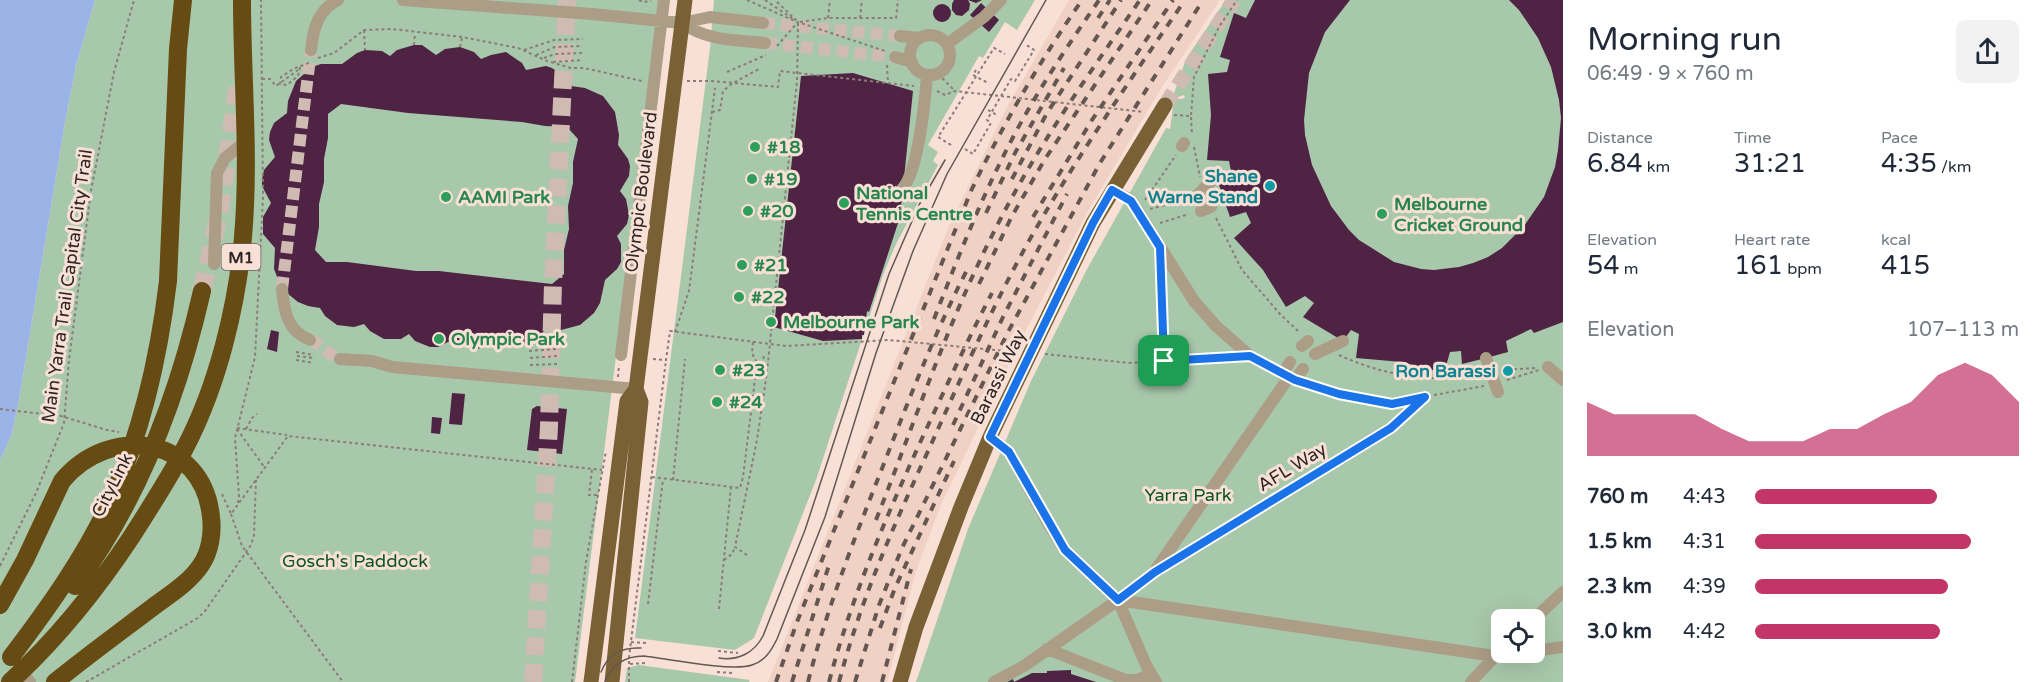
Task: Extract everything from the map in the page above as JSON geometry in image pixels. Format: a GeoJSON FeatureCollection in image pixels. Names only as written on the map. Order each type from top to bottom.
{"type":"FeatureCollection","features":[{"type":"Feature","properties":{"kind":"highway"},"geometry":{"type":"LineString","coordinates":[[14,672],[96,529],[124,468],[151,383],[164,318],[168,281],[178,49],[183,0]]}},
{"type":"Feature","properties":{"kind":"highway","name":"M1"},"geometry":{"type":"LineString","coordinates":[[14,672],[64,627],[95,589],[170,476],[198,418],[225,340],[239,273],[243,236],[245,142],[242,0]]}},
{"type":"Feature","properties":{"kind":"highway","name":"CityLink"},"geometry":{"type":"LineString","coordinates":[[14,672],[56,609],[83,575],[133,494],[170,408],[202,291]]}},
{"type":"Feature","properties":{"kind":"highway"},"geometry":{"type":"LineString","coordinates":[[0,605],[25,560],[62,481],[70,471],[94,454],[114,446],[135,444],[155,447],[174,455],[188,466],[212,492],[211,533],[207,552],[197,570],[176,590],[55,682]]}},
{"type":"Feature","properties":{"kind":"main road","name":"Olympic Boulevard"},"geometry":{"type":"LineString","coordinates":[[612,682],[641,402],[636,389],[685,0]]}},
{"type":"Feature","properties":{"kind":"main road","name":"Barassi Way"},"geometry":{"type":"LineString","coordinates":[[900,682],[920,616],[990,437],[1093,223],[1112,190],[1169,110]]}},
{"type":"Feature","properties":{"kind":"main road","name":"Olympic Boulevard"},"geometry":{"type":"LineString","coordinates":[[593,679],[627,401],[636,389]]}},
{"type":"Feature","properties":{"kind":"street"},"geometry":{"type":"LineString","coordinates":[[315,54],[318,20],[330,4],[338,0]]}},
{"type":"Feature","properties":{"kind":"street"},"geometry":{"type":"LineString","coordinates":[[404,0],[478,3],[682,23],[710,17],[764,23]]}},
{"type":"Feature","properties":{"kind":"street"},"geometry":{"type":"LineString","coordinates":[[947,44],[984,17],[1001,0]]}},
{"type":"Feature","properties":{"kind":"street"},"geometry":{"type":"LineString","coordinates":[[621,355],[661,21],[657,1]]}},
{"type":"Feature","properties":{"kind":"street"},"geometry":{"type":"LineString","coordinates":[[682,23],[710,38],[765,43]]}},
{"type":"Feature","properties":{"kind":"street"},"geometry":{"type":"LineString","coordinates":[[900,36],[919,38],[937,36],[947,44],[950,56],[945,69],[928,81],[911,176],[902,189]]}},
{"type":"Feature","properties":{"kind":"street"},"geometry":{"type":"LineString","coordinates":[[919,38],[911,47],[912,62],[916,70],[928,81]]}},
{"type":"Feature","properties":{"kind":"street"},"geometry":{"type":"LineString","coordinates":[[891,55],[912,62]]}},
{"type":"Feature","properties":{"kind":"street"},"geometry":{"type":"LineString","coordinates":[[214,264],[217,173],[225,158],[245,142]]}},
{"type":"Feature","properties":{"kind":"street"},"geometry":{"type":"LineString","coordinates":[[1199,193],[1216,176]]}},
{"type":"Feature","properties":{"kind":"street"},"geometry":{"type":"LineString","coordinates":[[1112,190],[1131,201],[1194,301],[1216,326],[1250,356]]}},
{"type":"Feature","properties":{"kind":"street"},"geometry":{"type":"LineString","coordinates":[[282,289],[286,317],[296,332],[310,340]]}},
{"type":"Feature","properties":{"kind":"street"},"geometry":{"type":"LineString","coordinates":[[1320,351],[1343,341]]}},
{"type":"Feature","properties":{"kind":"street"},"geometry":{"type":"LineString","coordinates":[[1486,358],[1498,392]]}},
{"type":"Feature","properties":{"kind":"street"},"geometry":{"type":"LineString","coordinates":[[340,359],[372,361],[392,367],[636,389]]}},
{"type":"Feature","properties":{"kind":"street"},"geometry":{"type":"LineString","coordinates":[[1289,377],[1290,362]]}},
{"type":"Feature","properties":{"kind":"street"},"geometry":{"type":"LineString","coordinates":[[1548,367],[1563,380]]}},
{"type":"Feature","properties":{"kind":"street"},"geometry":{"type":"LineString","coordinates":[[1155,572],[1289,377],[1303,369]]}},
{"type":"Feature","properties":{"kind":"street","name":"AFL Way"},"geometry":{"type":"LineString","coordinates":[[994,682],[1024,666],[1155,572],[1391,428],[1425,397]]}},
{"type":"Feature","properties":{"kind":"street"},"geometry":{"type":"LineString","coordinates":[[990,437],[1009,452],[1065,550],[1118,600],[1154,678],[1126,680],[1047,649]]}},
{"type":"Feature","properties":{"kind":"street"},"geometry":{"type":"LineString","coordinates":[[1545,609],[1563,592]]}},
{"type":"Feature","properties":{"kind":"street"},"geometry":{"type":"LineString","coordinates":[[1118,600],[1491,652]]}},
{"type":"Feature","properties":{"kind":"street"},"geometry":{"type":"LineString","coordinates":[[1545,649],[1563,647]]}},
{"type":"Feature","properties":{"kind":"street"},"geometry":{"type":"LineString","coordinates":[[1471,682],[1491,661]]}},
{"type":"Feature","properties":{"kind":"path","name":"Main Yarra Trail Capital City Trail"},"geometry":{"type":"LineString","coordinates":[[0,566],[36,493],[62,429],[91,191],[114,72],[134,0]]}},
{"type":"Feature","properties":{"kind":"path"},"geometry":{"type":"LineString","coordinates":[[639,0],[657,1]]}},
{"type":"Feature","properties":{"kind":"path"},"geometry":{"type":"LineString","coordinates":[[747,0],[798,22],[891,55]]}},
{"type":"Feature","properties":{"kind":"path"},"geometry":{"type":"LineString","coordinates":[[765,0],[798,22],[828,18],[896,18],[898,0]]}},
{"type":"Feature","properties":{"kind":"path"},"geometry":{"type":"LineString","coordinates":[[724,561],[732,554],[735,547],[757,440],[767,372],[797,81],[798,22],[776,0]]}},
{"type":"Feature","properties":{"kind":"path"},"geometry":{"type":"LineString","coordinates":[[828,18],[830,0]]}},
{"type":"Feature","properties":{"kind":"path"},"geometry":{"type":"LineString","coordinates":[[860,19],[862,0]]}},
{"type":"Feature","properties":{"kind":"path"},"geometry":{"type":"LineString","coordinates":[[1164,206],[1199,193],[1188,142],[1194,77],[1219,27],[1237,0]]}},
{"type":"Feature","properties":{"kind":"path"},"geometry":{"type":"LineString","coordinates":[[728,72],[771,53],[798,22]]}},
{"type":"Feature","properties":{"kind":"path"},"geometry":{"type":"LineString","coordinates":[[315,54],[334,53],[364,30],[392,29],[462,37],[506,46],[524,50],[571,68],[584,68],[642,81]]}},
{"type":"Feature","properties":{"kind":"path"},"geometry":{"type":"LineString","coordinates":[[364,30],[365,50]]}},
{"type":"Feature","properties":{"kind":"path"},"geometry":{"type":"LineString","coordinates":[[414,45],[415,32]]}},
{"type":"Feature","properties":{"kind":"path"},"geometry":{"type":"LineString","coordinates":[[460,46],[462,37]]}},
{"type":"Feature","properties":{"kind":"path"},"geometry":{"type":"LineString","coordinates":[[524,50],[554,40],[582,39]]}},
{"type":"Feature","properties":{"kind":"path"},"geometry":{"type":"LineString","coordinates":[[965,149],[973,154],[991,123],[987,120],[1001,96],[1011,79],[1015,81],[1034,50],[1025,44]]}},
{"type":"Feature","properties":{"kind":"path"},"geometry":{"type":"LineString","coordinates":[[506,46],[506,52]]}},
{"type":"Feature","properties":{"kind":"path"},"geometry":{"type":"LineString","coordinates":[[536,55],[555,47],[582,46]]}},
{"type":"Feature","properties":{"kind":"path"},"geometry":{"type":"LineString","coordinates":[[951,145],[938,138],[953,111],[978,76],[994,48],[1005,54]]}},
{"type":"Feature","properties":{"kind":"path"},"geometry":{"type":"LineString","coordinates":[[543,59],[555,54],[582,53]]}},
{"type":"Feature","properties":{"kind":"path"},"geometry":{"type":"LineString","coordinates":[[554,63],[583,60]]}},
{"type":"Feature","properties":{"kind":"path"},"geometry":{"type":"LineString","coordinates":[[262,79],[270,79],[276,86],[287,85],[298,76],[300,67],[281,78],[280,84]]}},
{"type":"Feature","properties":{"kind":"path"},"geometry":{"type":"LineString","coordinates":[[712,112],[720,110],[723,91],[759,69]]}},
{"type":"Feature","properties":{"kind":"path"},"geometry":{"type":"LineString","coordinates":[[978,76],[972,75],[976,70],[973,75],[988,83]]}},
{"type":"Feature","properties":{"kind":"path"},"geometry":{"type":"LineString","coordinates":[[683,81],[712,81],[778,87],[780,71],[917,86]]}},
{"type":"Feature","properties":{"kind":"path"},"geometry":{"type":"LineString","coordinates":[[928,81],[945,95],[955,91],[1149,112]]}},
{"type":"Feature","properties":{"kind":"path"},"geometry":{"type":"LineString","coordinates":[[675,332],[689,291],[715,88]]}},
{"type":"Feature","properties":{"kind":"path"},"geometry":{"type":"LineString","coordinates":[[988,110],[995,114],[993,117],[995,114],[992,112]]}},
{"type":"Feature","properties":{"kind":"path"},"geometry":{"type":"LineString","coordinates":[[1169,110],[1191,116]]}},
{"type":"Feature","properties":{"kind":"path"},"geometry":{"type":"LineString","coordinates":[[1150,192],[1188,142]]}},
{"type":"Feature","properties":{"kind":"path"},"geometry":{"type":"LineString","coordinates":[[1168,221],[1206,209],[1242,270],[1305,343]]}},
{"type":"Feature","properties":{"kind":"path"},"geometry":{"type":"LineString","coordinates":[[1160,270],[1164,361]]}},
{"type":"Feature","properties":{"kind":"path"},"geometry":{"type":"LineString","coordinates":[[670,332],[786,346],[889,340],[1016,352]]}},
{"type":"Feature","properties":{"kind":"path"},"geometry":{"type":"LineString","coordinates":[[529,344],[556,342]]}},
{"type":"Feature","properties":{"kind":"path"},"geometry":{"type":"LineString","coordinates":[[652,477],[740,488],[757,363],[752,353],[753,342]]}},
{"type":"Feature","properties":{"kind":"path"},"geometry":{"type":"LineString","coordinates":[[529,351],[557,349]]}},
{"type":"Feature","properties":{"kind":"path"},"geometry":{"type":"LineString","coordinates":[[1320,351],[1360,365],[1420,378],[1463,377],[1490,371],[1548,367]]}},
{"type":"Feature","properties":{"kind":"path"},"geometry":{"type":"LineString","coordinates":[[1039,354],[1129,363],[1250,356],[1289,377],[1339,394],[1392,404],[1446,392]]}},
{"type":"Feature","properties":{"kind":"path"},"geometry":{"type":"LineString","coordinates":[[762,371],[764,355]]}},
{"type":"Feature","properties":{"kind":"path"},"geometry":{"type":"LineString","coordinates":[[313,356],[296,356],[313,363]]}},
{"type":"Feature","properties":{"kind":"path"},"geometry":{"type":"LineString","coordinates":[[530,358],[556,356]]}},
{"type":"Feature","properties":{"kind":"path"},"geometry":{"type":"LineString","coordinates":[[673,480],[685,359]]}},
{"type":"Feature","properties":{"kind":"path"},"geometry":{"type":"LineString","coordinates":[[629,682],[631,642],[666,360]]}},
{"type":"Feature","properties":{"kind":"path"},"geometry":{"type":"LineString","coordinates":[[530,365],[557,364]]}},
{"type":"Feature","properties":{"kind":"path"},"geometry":{"type":"LineString","coordinates":[[0,409],[65,416],[107,430]]}},
{"type":"Feature","properties":{"kind":"path"},"geometry":{"type":"LineString","coordinates":[[246,429],[257,414]]}},
{"type":"Feature","properties":{"kind":"path"},"geometry":{"type":"LineString","coordinates":[[265,468],[237,428],[602,470],[586,562],[572,682]]}},
{"type":"Feature","properties":{"kind":"path"},"geometry":{"type":"LineString","coordinates":[[231,514],[288,435]]}},
{"type":"Feature","properties":{"kind":"path"},"geometry":{"type":"LineString","coordinates":[[592,469],[589,495],[598,495]]}},
{"type":"Feature","properties":{"kind":"path"},"geometry":{"type":"LineString","coordinates":[[648,604],[663,478]]}},
{"type":"Feature","properties":{"kind":"path"},"geometry":{"type":"LineString","coordinates":[[86,682],[198,618],[247,552],[255,535],[256,480]]}},
{"type":"Feature","properties":{"kind":"path"},"geometry":{"type":"LineString","coordinates":[[719,609],[731,487]]}},
{"type":"Feature","properties":{"kind":"path"},"geometry":{"type":"LineString","coordinates":[[212,492],[231,514],[242,546],[343,682]]}},
{"type":"Feature","properties":{"kind":"path"},"geometry":{"type":"LineString","coordinates":[[735,547],[747,555]]}},
{"type":"Feature","properties":{"kind":"path"},"geometry":{"type":"LineString","coordinates":[[631,642],[646,643]]}},
{"type":"Feature","properties":{"kind":"path"},"geometry":{"type":"LineString","coordinates":[[718,651],[738,653]]}},
{"type":"Feature","properties":{"kind":"path"},"geometry":{"type":"LineString","coordinates":[[630,664],[645,663]]}},
{"type":"Feature","properties":{"kind":"path"},"geometry":{"type":"LineString","coordinates":[[717,672],[732,673]]}},
{"type":"Feature","properties":{"kind":"shaded area"},"geometry":{"type":"Polygon","coordinates":[[[1069,0],[1220,0],[1162,87],[1088,211],[1011,359],[941,505],[916,571],[887,682],[768,682],[949,226],[1007,107],[1069,0]]]}},
{"type":"Feature","properties":{"kind":"green space","name":"Olympic Park"},"geometry":{"type":"Polygon","coordinates":[[[95,0],[661,0],[575,682],[0,682],[0,461],[12,433],[19,400],[65,122],[76,66],[95,0]]]}},
{"type":"Feature","properties":{"kind":"green space","name":"Melbourne Park"},"geometry":{"type":"Polygon","coordinates":[[[714,0],[1035,0],[1017,30],[1005,22],[983,58],[979,56],[928,145],[938,152],[933,161],[938,165],[896,244],[883,275],[816,480],[754,638],[735,650],[635,638],[710,48],[714,0]]]}},
{"type":"Feature","properties":{"kind":"green space","name":"Yarra Park"},"geometry":{"type":"Polygon","coordinates":[[[1226,0],[1563,0],[1563,682],[916,682],[968,529],[1031,381],[1086,271],[1166,128],[1170,129],[1174,100],[1185,98],[1184,95],[1172,99],[1186,59],[1226,0]]]}},
{"type":"Feature","properties":{"kind":"green space"},"geometry":{"type":"Polygon","coordinates":[[[639,665],[750,680],[749,682],[625,682],[627,668],[639,665]]]}},
{"type":"Feature","properties":{"kind":"water"},"geometry":{"type":"Polygon","coordinates":[[[0,0],[95,0],[76,66],[65,122],[19,400],[12,433],[0,461],[0,0]]]}},
{"type":"Feature","properties":{"kind":"building"},"geometry":{"type":"Polygon","coordinates":[[[954,0],[968,0],[969,10],[962,16],[956,15],[952,10],[954,0]]]}},
{"type":"Feature","properties":{"kind":"building","name":"Shane Warne Stand"},"geometry":{"type":"Polygon","coordinates":[[[1255,0],[1350,0],[1325,32],[1309,73],[1304,120],[1312,165],[1331,206],[1359,240],[1394,262],[1434,270],[1473,263],[1502,248],[1524,226],[1544,197],[1555,167],[1558,150],[1561,118],[1559,100],[1551,67],[1538,38],[1519,10],[1509,0],[1563,0],[1563,322],[1534,333],[1531,329],[1506,341],[1508,352],[1486,358],[1462,364],[1461,351],[1450,352],[1444,373],[1402,362],[1356,358],[1359,334],[1351,330],[1343,341],[1303,317],[1314,303],[1305,296],[1286,307],[1263,270],[1234,238],[1251,223],[1246,212],[1230,217],[1216,176],[1231,171],[1229,161],[1207,160],[1211,115],[1208,74],[1227,72],[1230,60],[1220,57],[1234,13],[1246,18],[1255,0]]]}},
{"type":"Feature","properties":{"kind":"building"},"geometry":{"type":"Polygon","coordinates":[[[981,3],[999,20],[989,32],[970,15],[981,3]]]}},
{"type":"Feature","properties":{"kind":"building"},"geometry":{"type":"Polygon","coordinates":[[[938,4],[946,4],[951,9],[949,20],[938,22],[933,17],[933,9],[938,4]]]}},
{"type":"Feature","properties":{"kind":"building"},"geometry":{"type":"Polygon","coordinates":[[[422,45],[436,55],[445,49],[460,47],[474,52],[481,59],[506,52],[522,63],[526,70],[546,66],[552,68],[566,78],[571,86],[585,88],[603,96],[615,112],[619,135],[618,145],[630,166],[629,176],[620,191],[626,199],[629,215],[627,224],[617,236],[621,244],[621,262],[605,280],[600,303],[594,313],[580,325],[561,330],[547,329],[526,343],[509,342],[501,337],[494,344],[477,349],[461,345],[454,339],[438,347],[430,347],[415,341],[409,334],[401,339],[384,339],[370,331],[364,324],[354,327],[337,325],[325,316],[320,308],[298,302],[282,289],[274,269],[275,248],[263,234],[263,217],[271,203],[262,186],[262,179],[264,170],[275,157],[269,140],[274,123],[287,113],[288,101],[296,81],[312,67],[321,64],[342,64],[365,50],[382,51],[390,56],[397,50],[422,45]],[[341,104],[328,114],[324,182],[319,204],[319,227],[315,250],[326,262],[347,262],[552,284],[564,274],[564,250],[569,229],[568,206],[578,139],[567,127],[408,113],[341,104]]]}},
{"type":"Feature","properties":{"kind":"building","name":"National Tennis Centre"},"geometry":{"type":"Polygon","coordinates":[[[853,73],[913,91],[900,217],[869,312],[867,311],[862,339],[823,341],[774,327],[801,76],[853,73]]]}},
{"type":"Feature","properties":{"kind":"building"},"geometry":{"type":"Polygon","coordinates":[[[271,330],[279,332],[277,352],[267,349],[271,330]]]}},
{"type":"Feature","properties":{"kind":"building"},"geometry":{"type":"Polygon","coordinates":[[[452,393],[465,394],[462,425],[449,424],[452,393]]]}},
{"type":"Feature","properties":{"kind":"building"},"geometry":{"type":"Polygon","coordinates":[[[537,406],[567,409],[562,454],[527,450],[532,409],[537,406]]]}},
{"type":"Feature","properties":{"kind":"building"},"geometry":{"type":"Polygon","coordinates":[[[432,417],[442,418],[440,434],[431,433],[432,417]]]}},
{"type":"Feature","properties":{"kind":"building"},"geometry":{"type":"Polygon","coordinates":[[[1071,670],[1071,674],[1096,682],[1014,682],[1032,673],[1071,670]]]}},
{"type":"Feature","properties":{"kind":"tunnel"},"geometry":{"type":"LineString","coordinates":[[533,682],[549,427],[553,284],[567,0]]}},
{"type":"Feature","properties":{"kind":"tunnel"},"geometry":{"type":"LineString","coordinates":[[1165,105],[1234,0]]}},
{"type":"Feature","properties":{"kind":"tunnel"},"geometry":{"type":"LineString","coordinates":[[763,23],[900,36]]}},
{"type":"Feature","properties":{"kind":"tunnel"},"geometry":{"type":"LineString","coordinates":[[765,43],[895,57]]}},
{"type":"Feature","properties":{"kind":"tunnel"},"geometry":{"type":"LineString","coordinates":[[282,289],[311,50]]}},
{"type":"Feature","properties":{"kind":"tunnel"},"geometry":{"type":"LineString","coordinates":[[202,291],[220,209],[239,77]]}},
{"type":"Feature","properties":{"kind":"tunnel"},"geometry":{"type":"LineString","coordinates":[[889,197],[902,189]]}},
{"type":"Feature","properties":{"kind":"tunnel"},"geometry":{"type":"LineString","coordinates":[[310,340],[340,359]]}},
{"type":"Feature","properties":{"kind":"tram line"},"geometry":{"type":"LineString","coordinates":[[605,682],[611,670],[625,659],[644,656],[715,666],[743,667],[757,663],[770,651],[777,639],[825,517],[876,353],[913,251],[947,174],[1046,0]]}},
{"type":"Feature","properties":{"kind":"tram line"},"geometry":{"type":"LineString","coordinates":[[719,658],[739,657],[755,647],[763,636],[805,530],[889,274],[919,205],[945,160]]}},
{"type":"Feature","properties":{"kind":"tram line"},"geometry":{"type":"LineString","coordinates":[[601,672],[612,656],[622,650],[641,648]]}},
{"type":"Feature","properties":{"kind":"railway"},"geometry":{"type":"LineString","coordinates":[[776,682],[797,622],[971,191],[1023,93],[1082,0]]}},
{"type":"Feature","properties":{"kind":"railway"},"geometry":{"type":"LineString","coordinates":[[934,319],[998,166],[1040,89],[1099,0]]}},
{"type":"Feature","properties":{"kind":"railway"},"geometry":{"type":"LineString","coordinates":[[1098,18],[1110,0]]}},
{"type":"Feature","properties":{"kind":"railway"},"geometry":{"type":"LineString","coordinates":[[1012,179],[1047,113],[1121,0]]}},
{"type":"Feature","properties":{"kind":"railway"},"geometry":{"type":"LineString","coordinates":[[876,520],[934,368],[1001,218],[1050,134],[1140,0]]}},
{"type":"Feature","properties":{"kind":"railway"},"geometry":{"type":"LineString","coordinates":[[979,284],[1012,216],[1045,159],[1152,0]]}},
{"type":"Feature","properties":{"kind":"railway"},"geometry":{"type":"LineString","coordinates":[[1033,217],[1092,120],[1173,0]]}},
{"type":"Feature","properties":{"kind":"railway"},"geometry":{"type":"LineString","coordinates":[[839,682],[857,622],[891,535],[1005,285],[1034,232],[1107,114],[1185,0]]}},
{"type":"Feature","properties":{"kind":"railway"},"geometry":{"type":"LineString","coordinates":[[855,682],[879,605],[902,548],[1008,332],[1100,163],[1203,0]]}},
{"type":"Feature","properties":{"kind":"railway"},"geometry":{"type":"LineString","coordinates":[[986,213],[1015,153],[1064,68]]}},
{"type":"Feature","properties":{"kind":"railway"},"geometry":{"type":"LineString","coordinates":[[953,425],[1003,317],[1067,194]]}},
{"type":"Feature","properties":{"kind":"railway"},"geometry":{"type":"LineString","coordinates":[[808,682],[833,600],[862,519],[923,366],[968,268]]}},
{"type":"Feature","properties":{"kind":"railway"},"geometry":{"type":"LineString","coordinates":[[829,682],[848,618],[884,525],[924,434],[992,293]]}},
{"type":"Feature","properties":{"kind":"railway"},"geometry":{"type":"LineString","coordinates":[[880,628],[895,588],[954,461]]}},
{"type":"Feature","properties":{"kind":"railway"},"geometry":{"type":"LineString","coordinates":[[792,682],[830,562]]}},
{"type":"Feature","properties":{"kind":"railway"},"geometry":{"type":"LineString","coordinates":[[882,682],[911,569]]}},
{"type":"Feature","properties":{"kind":"place","name":"#18"},"geometry":{"type":"Point","coordinates":[755,147]}},
{"type":"Feature","properties":{"kind":"place","name":"#19"},"geometry":{"type":"Point","coordinates":[752,179]}},
{"type":"Feature","properties":{"kind":"place","name":"Shane Warne Stand"},"geometry":{"type":"Point","coordinates":[1270,186]}},
{"type":"Feature","properties":{"kind":"place","name":"AAMI Park"},"geometry":{"type":"Point","coordinates":[446,197]}},
{"type":"Feature","properties":{"kind":"place","name":"National Tennis Centre"},"geometry":{"type":"Point","coordinates":[844,203]}},
{"type":"Feature","properties":{"kind":"place","name":"#20"},"geometry":{"type":"Point","coordinates":[748,211]}},
{"type":"Feature","properties":{"kind":"place","name":"Melbourne Cricket Ground"},"geometry":{"type":"Point","coordinates":[1382,214]}},
{"type":"Feature","properties":{"kind":"place","name":"#21"},"geometry":{"type":"Point","coordinates":[742,265]}},
{"type":"Feature","properties":{"kind":"place","name":"#22"},"geometry":{"type":"Point","coordinates":[739,297]}},
{"type":"Feature","properties":{"kind":"place","name":"Melbourne Park"},"geometry":{"type":"Point","coordinates":[771,322]}},
{"type":"Feature","properties":{"kind":"place","name":"Olympic Park"},"geometry":{"type":"Point","coordinates":[439,339]}},
{"type":"Feature","properties":{"kind":"place","name":"#23"},"geometry":{"type":"Point","coordinates":[720,370]}},
{"type":"Feature","properties":{"kind":"place","name":"Ron Barassi"},"geometry":{"type":"Point","coordinates":[1508,371]}},
{"type":"Feature","properties":{"kind":"place","name":"#24"},"geometry":{"type":"Point","coordinates":[717,402]}},
{"type":"Feature","properties":{"kind":"route"},"geometry":{"type":"LineString","coordinates":[[1112,190],[1131,201],[1160,247],[1164,361],[1250,356],[1295,380],[1339,394],[1392,404],[1425,397],[1391,428],[1155,572],[1118,600],[1065,550],[1009,452],[990,437],[1070,275],[1093,223],[1112,190]]}},
{"type":"Feature","properties":{"kind":"park label","name":"Gosch's Paddock"},"geometry":{"type":"Point","coordinates":[355,561]}}]}
